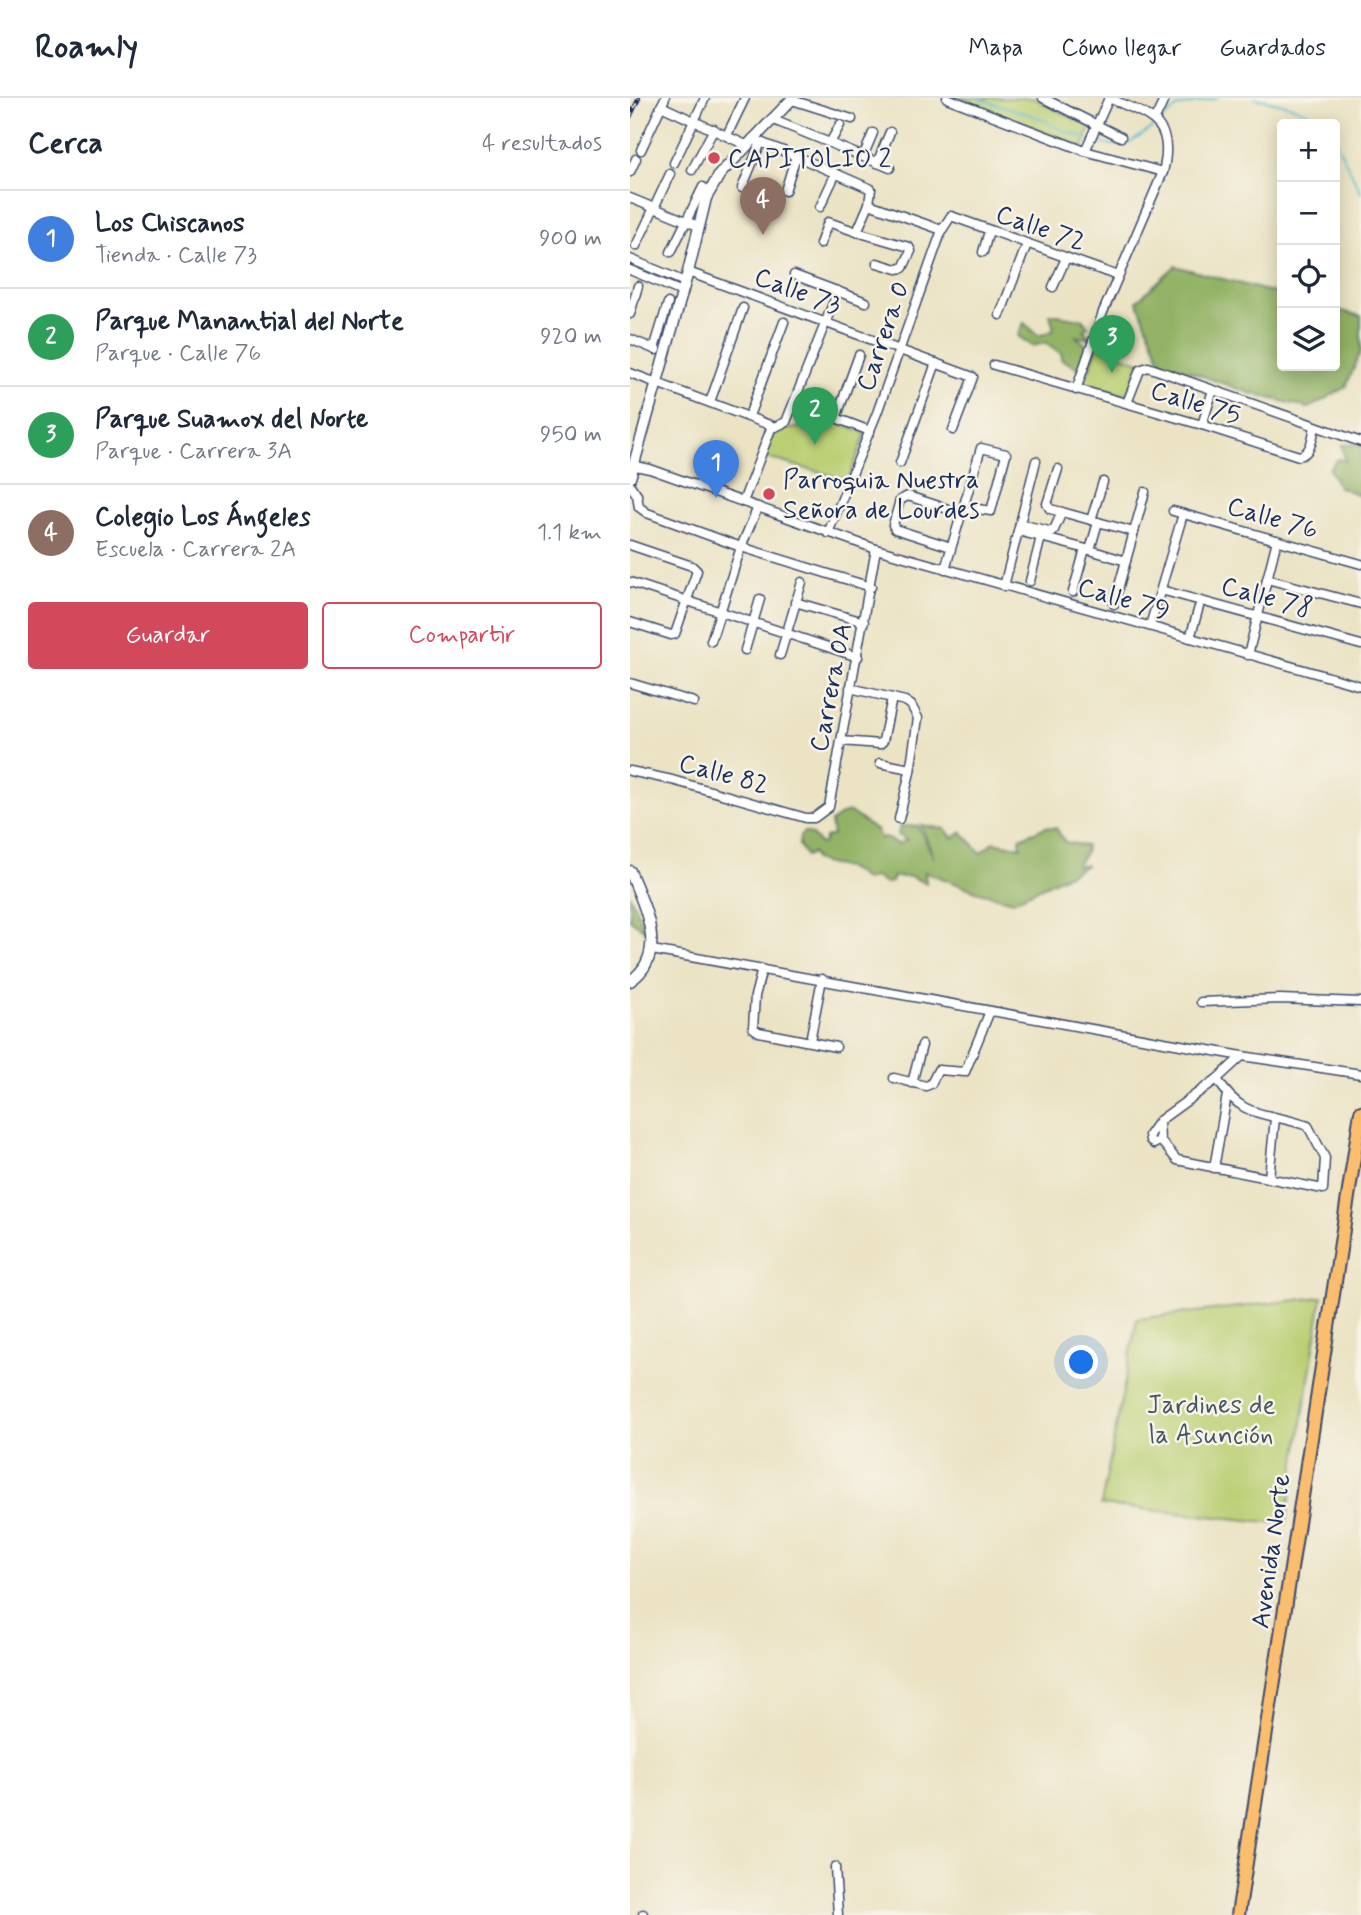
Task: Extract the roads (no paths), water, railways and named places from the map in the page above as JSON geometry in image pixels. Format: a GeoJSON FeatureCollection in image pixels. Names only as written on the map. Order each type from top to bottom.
{"type":"FeatureCollection","features":[{"type":"Feature","properties":{"kind":"main road","name":"Avenida Norte"},"geometry":{"type":"LineString","coordinates":[[1238,1915],[1361,1112]]}},
{"type":"Feature","properties":{"kind":"main road","name":"Avenida Norte"},"geometry":{"type":"LineString","coordinates":[[1246,1915],[1361,1141]]}},
{"type":"Feature","properties":{"kind":"street"},"geometry":{"type":"LineString","coordinates":[[674,163],[705,98]]}},
{"type":"Feature","properties":{"kind":"street"},"geometry":{"type":"LineString","coordinates":[[727,135],[744,98]]}},
{"type":"Feature","properties":{"kind":"street"},"geometry":{"type":"LineString","coordinates":[[947,98],[1163,172]]}},
{"type":"Feature","properties":{"kind":"street"},"geometry":{"type":"LineString","coordinates":[[1044,98],[1095,128],[1121,137]]}},
{"type":"Feature","properties":{"kind":"street"},"geometry":{"type":"LineString","coordinates":[[1076,390],[1094,333],[1163,172],[1167,149],[1166,138],[1154,119],[1109,98],[1086,147]]}},
{"type":"Feature","properties":{"kind":"street"},"geometry":{"type":"LineString","coordinates":[[630,478],[666,353],[698,226],[712,186],[771,119],[793,99],[852,119]]}},
{"type":"Feature","properties":{"kind":"street"},"geometry":{"type":"LineString","coordinates":[[1154,119],[1163,99]]}},
{"type":"Feature","properties":{"kind":"street"},"geometry":{"type":"LineString","coordinates":[[641,150],[663,102],[693,120],[727,135],[796,156],[871,189],[869,204],[857,232]]}},
{"type":"Feature","properties":{"kind":"street"},"geometry":{"type":"LineString","coordinates":[[771,119],[890,168]]}},
{"type":"Feature","properties":{"kind":"street"},"geometry":{"type":"LineString","coordinates":[[831,144],[840,125]]}},
{"type":"Feature","properties":{"kind":"street"},"geometry":{"type":"LineString","coordinates":[[692,170],[714,129]]}},
{"type":"Feature","properties":{"kind":"street"},"geometry":{"type":"LineString","coordinates":[[877,163],[890,132]]}},
{"type":"Feature","properties":{"kind":"street"},"geometry":{"type":"LineString","coordinates":[[863,157],[873,133]]}},
{"type":"Feature","properties":{"kind":"street"},"geometry":{"type":"LineString","coordinates":[[742,188],[753,142]]}},
{"type":"Feature","properties":{"kind":"street"},"geometry":{"type":"LineString","coordinates":[[785,191],[796,156]]}},
{"type":"Feature","properties":{"kind":"street"},"geometry":{"type":"LineString","coordinates":[[630,172],[636,159]]}},
{"type":"Feature","properties":{"kind":"street"},"geometry":{"type":"LineString","coordinates":[[636,246],[670,174]]}},
{"type":"Feature","properties":{"kind":"street"},"geometry":{"type":"LineString","coordinates":[[820,207],[835,175]]}},
{"type":"Feature","properties":{"kind":"street"},"geometry":{"type":"LineString","coordinates":[[671,252],[703,187]]}},
{"type":"Feature","properties":{"kind":"street"},"geometry":{"type":"LineString","coordinates":[[630,198],[698,226]]}},
{"type":"Feature","properties":{"kind":"street"},"geometry":{"type":"LineString","coordinates":[[869,204],[942,230]]}},
{"type":"Feature","properties":{"kind":"street","name":"Calle 72"},"geometry":{"type":"LineString","coordinates":[[951,216],[1118,276]]}},
{"type":"Feature","properties":{"kind":"street","name":"Carrera 0"},"geometry":{"type":"LineString","coordinates":[[828,533],[870,431],[942,230],[951,216]]}},
{"type":"Feature","properties":{"kind":"street"},"geometry":{"type":"LineString","coordinates":[[820,244],[828,222],[909,247],[911,251],[903,268],[897,270],[877,263]]}},
{"type":"Feature","properties":{"kind":"street"},"geometry":{"type":"LineString","coordinates":[[983,252],[989,231]]}},
{"type":"Feature","properties":{"kind":"street"},"geometry":{"type":"LineString","coordinates":[[1000,315],[1027,244]]}},
{"type":"Feature","properties":{"kind":"street"},"geometry":{"type":"LineString","coordinates":[[1053,287],[1066,258]]}},
{"type":"Feature","properties":{"kind":"street"},"geometry":{"type":"LineString","coordinates":[[630,259],[685,282]]}},
{"type":"Feature","properties":{"kind":"street"},"geometry":{"type":"LineString","coordinates":[[630,270],[685,282]]}},
{"type":"Feature","properties":{"kind":"street"},"geometry":{"type":"LineString","coordinates":[[794,275],[866,302]]}},
{"type":"Feature","properties":{"kind":"street","name":"Calle 73"},"geometry":{"type":"LineString","coordinates":[[685,282],[826,323],[973,377],[953,430]]}},
{"type":"Feature","properties":{"kind":"street"},"geometry":{"type":"LineString","coordinates":[[630,314],[638,286]]}},
{"type":"Feature","properties":{"kind":"street"},"geometry":{"type":"LineString","coordinates":[[743,502],[777,426],[786,422],[838,291]]}},
{"type":"Feature","properties":{"kind":"street"},"geometry":{"type":"LineString","coordinates":[[654,349],[667,303]]}},
{"type":"Feature","properties":{"kind":"street"},"geometry":{"type":"LineString","coordinates":[[710,402],[743,308]]}},
{"type":"Feature","properties":{"kind":"street"},"geometry":{"type":"LineString","coordinates":[[748,416],[784,322]]}},
{"type":"Feature","properties":{"kind":"street"},"geometry":{"type":"LineString","coordinates":[[630,339],[666,353]]}},
{"type":"Feature","properties":{"kind":"street"},"geometry":{"type":"LineString","coordinates":[[836,418],[859,355]]}},
{"type":"Feature","properties":{"kind":"street"},"geometry":{"type":"LineString","coordinates":[[900,463],[936,363]]}},
{"type":"Feature","properties":{"kind":"street","name":"Calle 75"},"geometry":{"type":"LineString","coordinates":[[994,365],[1299,456],[1305,455],[1309,450],[1315,427]]}},
{"type":"Feature","properties":{"kind":"street"},"geometry":{"type":"LineString","coordinates":[[1127,403],[1140,370],[1148,367],[1361,442]]}},
{"type":"Feature","properties":{"kind":"street"},"geometry":{"type":"LineString","coordinates":[[630,373],[777,426]]}},
{"type":"Feature","properties":{"kind":"street"},"geometry":{"type":"LineString","coordinates":[[1202,425],[1213,390]]}},
{"type":"Feature","properties":{"kind":"street"},"geometry":{"type":"LineString","coordinates":[[794,402],[870,431]]}},
{"type":"Feature","properties":{"kind":"street"},"geometry":{"type":"LineString","coordinates":[[945,569],[951,547],[960,513],[981,448],[1006,454],[991,511],[978,509],[960,513],[908,496],[903,497],[892,526],[951,547]]}},
{"type":"Feature","properties":{"kind":"street"},"geometry":{"type":"LineString","coordinates":[[1004,586],[1036,461]]}},
{"type":"Feature","properties":{"kind":"street"},"geometry":{"type":"LineString","coordinates":[[633,465],[876,549]]}},
{"type":"Feature","properties":{"kind":"street"},"geometry":{"type":"LineString","coordinates":[[1058,469],[1047,504],[1051,509],[1134,532]]}},
{"type":"Feature","properties":{"kind":"street"},"geometry":{"type":"LineString","coordinates":[[1073,592],[1088,550],[1103,482]]}},
{"type":"Feature","properties":{"kind":"street"},"geometry":{"type":"LineString","coordinates":[[630,485],[642,511],[741,547],[871,587]]}},
{"type":"Feature","properties":{"kind":"street"},"geometry":{"type":"LineString","coordinates":[[1114,604],[1145,492]]}},
{"type":"Feature","properties":{"kind":"street"},"geometry":{"type":"LineString","coordinates":[[711,641],[741,547],[758,507]]}},
{"type":"Feature","properties":{"kind":"street","name":"Calle 76"},"geometry":{"type":"LineString","coordinates":[[1173,511],[1361,564]]}},
{"type":"Feature","properties":{"kind":"street"},"geometry":{"type":"LineString","coordinates":[[1019,528],[1053,532],[1062,512]]}},
{"type":"Feature","properties":{"kind":"street"},"geometry":{"type":"LineString","coordinates":[[1150,626],[1183,514]]}},
{"type":"Feature","properties":{"kind":"street"},"geometry":{"type":"LineString","coordinates":[[1019,528],[1041,537],[1126,561]]}},
{"type":"Feature","properties":{"kind":"street"},"geometry":{"type":"LineString","coordinates":[[1030,581],[1041,537]]}},
{"type":"Feature","properties":{"kind":"street"},"geometry":{"type":"LineString","coordinates":[[1248,655],[1277,540]]}},
{"type":"Feature","properties":{"kind":"street"},"geometry":{"type":"LineString","coordinates":[[630,545],[696,568],[675,634],[630,622]]}},
{"type":"Feature","properties":{"kind":"street","name":"Calle 79"},"geometry":{"type":"LineString","coordinates":[[876,549],[1361,686]]}},
{"type":"Feature","properties":{"kind":"street","name":"Carrera 0A"},"geometry":{"type":"LineString","coordinates":[[806,818],[821,814],[829,807],[876,549]]}},
{"type":"Feature","properties":{"kind":"street"},"geometry":{"type":"LineString","coordinates":[[1267,579],[1361,604]]}},
{"type":"Feature","properties":{"kind":"street"},"geometry":{"type":"LineString","coordinates":[[630,582],[858,657]]}},
{"type":"Feature","properties":{"kind":"street"},"geometry":{"type":"LineString","coordinates":[[779,655],[802,582]]}},
{"type":"Feature","properties":{"kind":"street","name":"Calle 78"},"geometry":{"type":"LineString","coordinates":[[1161,590],[1361,645]]}},
{"type":"Feature","properties":{"kind":"street"},"geometry":{"type":"LineString","coordinates":[[745,650],[760,599]]}},
{"type":"Feature","properties":{"kind":"street"},"geometry":{"type":"LineString","coordinates":[[795,602],[864,622]]}},
{"type":"Feature","properties":{"kind":"street"},"geometry":{"type":"LineString","coordinates":[[1190,638],[1199,607]]}},
{"type":"Feature","properties":{"kind":"street"},"geometry":{"type":"LineString","coordinates":[[630,683],[694,702]]}},
{"type":"Feature","properties":{"kind":"street"},"geometry":{"type":"LineString","coordinates":[[850,688],[905,701],[911,705],[918,718],[899,819]]}},
{"type":"Feature","properties":{"kind":"street"},"geometry":{"type":"LineString","coordinates":[[841,741],[880,744],[883,741],[892,698]]}},
{"type":"Feature","properties":{"kind":"street"},"geometry":{"type":"LineString","coordinates":[[880,763],[910,769]]}},
{"type":"Feature","properties":{"kind":"street","name":"Calle 82"},"geometry":{"type":"LineString","coordinates":[[630,771],[672,780],[806,818]]}},
{"type":"Feature","properties":{"kind":"street"},"geometry":{"type":"LineString","coordinates":[[630,872],[651,930],[652,950],[648,963],[630,981]]}},
{"type":"Feature","properties":{"kind":"street"},"geometry":{"type":"LineString","coordinates":[[652,950],[1242,1056],[1361,1074]]}},
{"type":"Feature","properties":{"kind":"street"},"geometry":{"type":"LineString","coordinates":[[762,969],[755,996],[753,1028],[759,1032],[836,1047]]}},
{"type":"Feature","properties":{"kind":"street"},"geometry":{"type":"LineString","coordinates":[[810,1041],[822,979]]}},
{"type":"Feature","properties":{"kind":"street"},"geometry":{"type":"LineString","coordinates":[[1201,1002],[1280,999],[1361,1002]]}},
{"type":"Feature","properties":{"kind":"street"},"geometry":{"type":"LineString","coordinates":[[894,1078],[928,1086],[939,1069],[965,1072],[990,1011]]}},
{"type":"Feature","properties":{"kind":"street"},"geometry":{"type":"LineString","coordinates":[[912,1083],[922,1045]]}},
{"type":"Feature","properties":{"kind":"street"},"geometry":{"type":"LineString","coordinates":[[1217,1079],[1227,1095],[1256,1114],[1308,1126],[1325,1158],[1323,1189],[1177,1160],[1160,1140],[1159,1121],[1217,1079],[1242,1056]]}},
{"type":"Feature","properties":{"kind":"street"},"geometry":{"type":"LineString","coordinates":[[1214,1168],[1227,1095]]}},
{"type":"Feature","properties":{"kind":"street"},"geometry":{"type":"LineString","coordinates":[[1269,1178],[1275,1118]]}},
{"type":"Feature","properties":{"kind":"street"},"geometry":{"type":"LineString","coordinates":[[835,1867],[838,1915]]}},
{"type":"Feature","properties":{"kind":"waterway"},"geometry":{"type":"LineString","coordinates":[[976,98],[1041,118],[1057,128],[1088,139]]}},
{"type":"Feature","properties":{"kind":"waterway"},"geometry":{"type":"LineString","coordinates":[[1159,122],[1178,107],[1218,98]]}},
{"type":"Feature","properties":{"kind":"waterway"},"geometry":{"type":"LineString","coordinates":[[1255,98],[1300,109],[1317,119]]}},
{"type":"Feature","properties":{"kind":"waterway"},"geometry":{"type":"LineString","coordinates":[[1093,141],[1112,145],[1126,144],[1154,126]]}},
{"type":"Feature","properties":{"kind":"waterway"},"geometry":{"type":"LineString","coordinates":[[1340,150],[1361,193]]}},
{"type":"Feature","properties":{"kind":"railway"},"geometry":{"type":"LineString","coordinates":[[630,117],[639,98]]}},
{"type":"Feature","properties":{"kind":"place","name":"CAPITOLIO 2"},"geometry":{"type":"Point","coordinates":[714,158]}},
{"type":"Feature","properties":{"kind":"place","name":"Colegio Los Ángeles"},"geometry":{"type":"Point","coordinates":[763,235]}},
{"type":"Feature","properties":{"kind":"place","name":"Parque Suamox del Norte"},"geometry":{"type":"Point","coordinates":[1112,373]}},
{"type":"Feature","properties":{"kind":"place","name":"Parque Manantial del Norte"},"geometry":{"type":"Point","coordinates":[815,445]}},
{"type":"Feature","properties":{"kind":"place","name":"Parroquia Nuestra Señora de Lourdes"},"geometry":{"type":"Point","coordinates":[769,494]}},
{"type":"Feature","properties":{"kind":"place","name":"Los Chiscanos"},"geometry":{"type":"Point","coordinates":[716,498]}},
{"type":"Feature","properties":{"kind":"park label","name":"Jardines de la Asunción"},"geometry":{"type":"Point","coordinates":[1211,1419]}}]}
